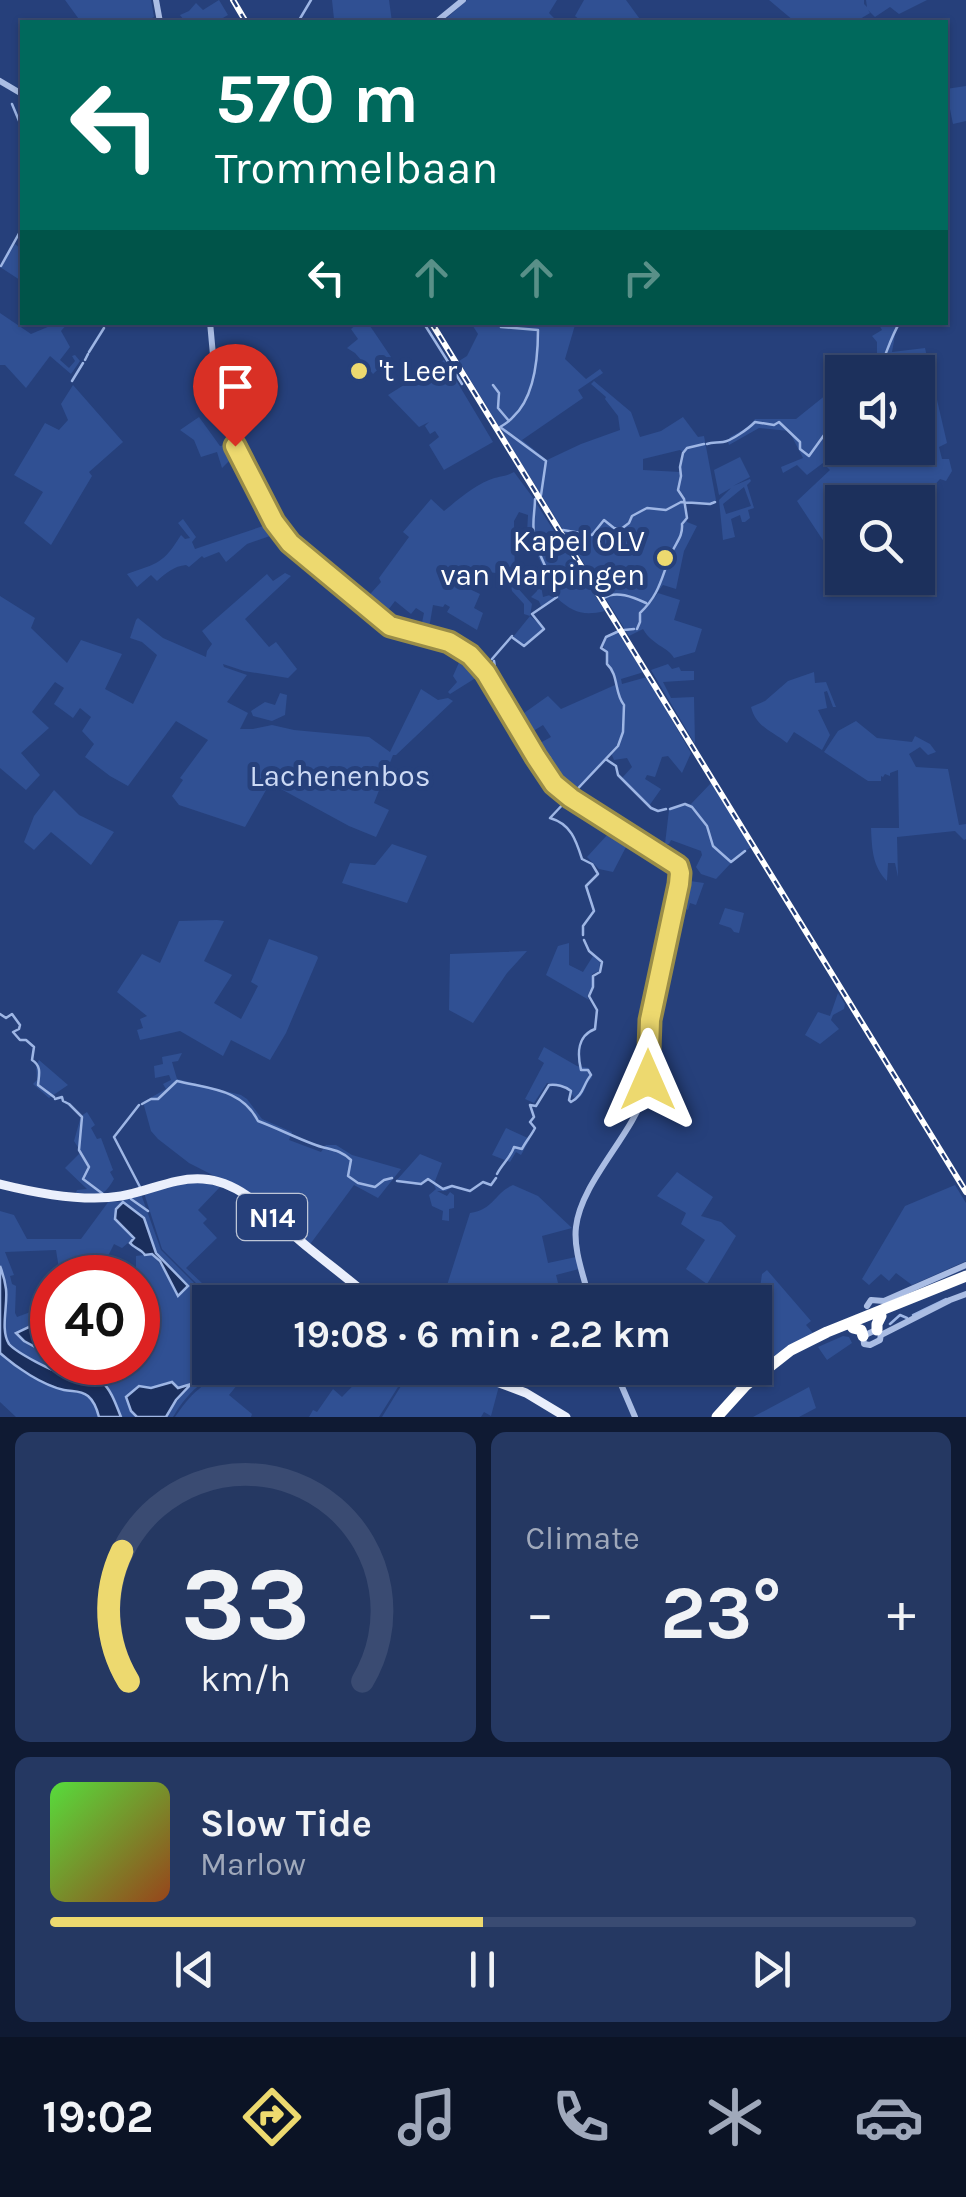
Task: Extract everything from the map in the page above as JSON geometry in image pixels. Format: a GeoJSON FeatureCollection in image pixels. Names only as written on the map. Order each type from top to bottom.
{"type":"FeatureCollection","features":[{"type":"Feature","properties":{"kind":"highway"},"geometry":{"type":"LineString","coordinates":[[720,1415],[739,1392],[791,1350],[872,1313],[966,1279]]}},
{"type":"Feature","properties":{"kind":"highway"},"geometry":{"type":"LineString","coordinates":[[872,1313],[882,1332]]}},
{"type":"Feature","properties":{"kind":"highway"},"geometry":{"type":"LineString","coordinates":[[720,1415],[753,1383],[783,1362],[814,1344],[858,1332],[872,1313]]}},
{"type":"Feature","properties":{"kind":"main road","name":"N14"},"geometry":{"type":"LineString","coordinates":[[0,1184],[96,1197],[128,1194],[184,1180],[220,1185],[249,1201],[355,1285]]}},
{"type":"Feature","properties":{"kind":"main road"},"geometry":{"type":"LineString","coordinates":[[505,1385],[566,1417]]}},
{"type":"Feature","properties":{"kind":"street"},"geometry":{"type":"LineString","coordinates":[[439,20],[463,0]]}},
{"type":"Feature","properties":{"kind":"street"},"geometry":{"type":"LineString","coordinates":[[210,325],[217,392],[229,432],[284,536],[390,626],[449,642],[470,655],[486,673],[548,776],[562,791],[678,866],[680,878],[650,1020],[648,1080],[639,1108],[586,1198],[576,1226],[586,1285]]}},
{"type":"Feature","properties":{"kind":"street"},"geometry":{"type":"LineString","coordinates":[[872,1313],[871,1300],[884,1300],[966,1265]]}},
{"type":"Feature","properties":{"kind":"street"},"geometry":{"type":"LineString","coordinates":[[858,1332],[882,1332],[966,1294]]}},
{"type":"Feature","properties":{"kind":"street"},"geometry":{"type":"LineString","coordinates":[[621,1385],[635,1417]]}},
{"type":"Feature","properties":{"kind":"green space"},"geometry":{"type":"Polygon","coordinates":[[[65,0],[151,0],[154,17],[148,20],[80,20],[65,0]]]}},
{"type":"Feature","properties":{"kind":"green space"},"geometry":{"type":"Polygon","coordinates":[[[219,0],[228,15],[219,20],[182,20],[180,15],[196,3],[203,10],[219,0]]]}},
{"type":"Feature","properties":{"kind":"green space"},"geometry":{"type":"Polygon","coordinates":[[[332,0],[389,0],[392,20],[320,20],[334,19],[332,0]]]}},
{"type":"Feature","properties":{"kind":"green space"},"geometry":{"type":"Polygon","coordinates":[[[467,0],[557,0],[549,13],[553,20],[447,18],[467,0]]]}},
{"type":"Feature","properties":{"kind":"green space"},"geometry":{"type":"Polygon","coordinates":[[[584,0],[626,0],[641,20],[580,20],[575,16],[584,0]]]}},
{"type":"Feature","properties":{"kind":"green space"},"geometry":{"type":"Polygon","coordinates":[[[769,0],[864,0],[867,7],[866,0],[927,0],[899,14],[890,7],[875,17],[868,10],[870,13],[858,20],[793,20],[769,0]]]}},
{"type":"Feature","properties":{"kind":"green space"},"geometry":{"type":"Polygon","coordinates":[[[966,86],[966,121],[953,124],[948,89],[966,86]]]}},
{"type":"Feature","properties":{"kind":"green space"},"geometry":{"type":"Polygon","coordinates":[[[15,244],[20,248],[20,280],[0,267],[15,244]]]}},
{"type":"Feature","properties":{"kind":"green space"},"geometry":{"type":"Polygon","coordinates":[[[0,313],[31,334],[52,325],[66,325],[61,331],[70,347],[60,360],[69,368],[75,361],[72,356],[80,361],[71,374],[50,356],[26,388],[5,365],[0,365],[0,313]]]}},
{"type":"Feature","properties":{"kind":"green space"},"geometry":{"type":"Polygon","coordinates":[[[369,325],[391,357],[373,374],[347,348],[358,339],[351,329],[369,325]]]}},
{"type":"Feature","properties":{"kind":"green space"},"geometry":{"type":"Polygon","coordinates":[[[472,325],[575,325],[565,359],[586,379],[600,369],[603,373],[578,390],[583,398],[522,440],[547,460],[620,430],[618,416],[606,397],[591,384],[594,381],[631,412],[640,437],[661,431],[683,417],[698,437],[704,436],[716,500],[683,502],[687,522],[697,526],[684,551],[676,589],[663,585],[639,612],[640,623],[641,614],[658,593],[680,600],[674,620],[702,629],[695,652],[674,658],[643,629],[629,636],[459,361],[467,356],[478,334],[472,325]],[[680,450],[643,459],[643,470],[680,472],[684,453],[680,450]]]}},
{"type":"Feature","properties":{"kind":"green space"},"geometry":{"type":"Polygon","coordinates":[[[879,325],[899,325],[892,352],[925,348],[927,355],[877,355],[877,342],[872,336],[882,330],[879,325]]]}},
{"type":"Feature","properties":{"kind":"green space"},"geometry":{"type":"Polygon","coordinates":[[[444,360],[493,442],[444,470],[429,445],[439,437],[435,431],[430,434],[425,426],[429,422],[419,427],[388,395],[444,360]]]}},
{"type":"Feature","properties":{"kind":"green space"},"geometry":{"type":"Polygon","coordinates":[[[73,385],[123,442],[89,472],[92,476],[51,545],[24,523],[43,492],[14,475],[45,423],[59,430],[68,420],[61,404],[73,385]]]}},
{"type":"Feature","properties":{"kind":"green space"},"geometry":{"type":"Polygon","coordinates":[[[935,391],[947,443],[939,447],[942,459],[949,459],[952,471],[946,481],[940,479],[935,485],[825,485],[825,543],[797,501],[830,470],[825,465],[935,465],[935,391]]]}},
{"type":"Feature","properties":{"kind":"green space"},"geometry":{"type":"Polygon","coordinates":[[[825,396],[825,465],[807,475],[797,465],[783,473],[781,467],[803,458],[789,431],[759,428],[729,445],[730,437],[745,432],[755,419],[796,419],[825,396]]]}},
{"type":"Feature","properties":{"kind":"green space"},"geometry":{"type":"Polygon","coordinates":[[[199,417],[220,446],[230,444],[235,455],[222,468],[217,452],[201,457],[194,440],[180,430],[199,417]]]}},
{"type":"Feature","properties":{"kind":"green space"},"geometry":{"type":"Polygon","coordinates":[[[740,457],[750,477],[733,486],[751,481],[747,485],[754,508],[748,510],[750,518],[745,522],[740,515],[731,519],[735,537],[723,540],[719,500],[731,488],[719,495],[714,470],[740,457]],[[744,487],[723,504],[726,514],[751,506],[744,487]]]}},
{"type":"Feature","properties":{"kind":"green space"},"geometry":{"type":"Polygon","coordinates":[[[514,472],[605,611],[579,612],[557,598],[542,609],[539,601],[531,597],[540,580],[543,597],[550,595],[550,582],[527,533],[528,515],[519,512],[514,521],[515,585],[532,604],[530,616],[524,614],[524,604],[512,591],[509,575],[469,569],[457,583],[480,594],[474,608],[483,613],[477,630],[447,612],[450,607],[445,604],[433,605],[428,634],[420,632],[424,613],[416,608],[411,614],[395,601],[382,618],[363,602],[381,582],[379,578],[409,537],[403,532],[431,499],[444,511],[477,486],[514,472]]]}},
{"type":"Feature","properties":{"kind":"green space"},"geometry":{"type":"Polygon","coordinates":[[[183,519],[196,537],[192,542],[195,549],[272,523],[277,536],[274,540],[270,536],[247,544],[226,562],[219,552],[202,556],[189,567],[174,568],[157,581],[151,575],[137,587],[127,574],[159,561],[181,535],[190,538],[178,523],[183,519]]]}},
{"type":"Feature","properties":{"kind":"green space","name":"Lachenenbos"},"geometry":{"type":"Polygon","coordinates":[[[285,573],[291,576],[245,619],[269,647],[276,642],[297,669],[288,678],[223,664],[247,675],[227,702],[248,713],[240,729],[272,725],[369,737],[390,752],[421,689],[438,700],[453,701],[393,755],[374,803],[389,810],[376,837],[270,783],[245,827],[179,805],[172,796],[183,780],[180,778],[208,740],[176,721],[128,786],[85,757],[94,744],[82,731],[91,717],[80,708],[73,718],[54,704],[64,688],[55,682],[32,712],[49,728],[21,753],[40,775],[26,790],[0,768],[0,596],[35,618],[31,628],[67,663],[81,640],[122,654],[105,689],[133,704],[157,655],[142,642],[130,638],[138,618],[163,638],[206,657],[212,644],[202,631],[267,574],[273,581],[285,573]]]}},
{"type":"Feature","properties":{"kind":"green space"},"geometry":{"type":"Polygon","coordinates":[[[530,616],[544,628],[523,645],[513,637],[530,616]]]}},
{"type":"Feature","properties":{"kind":"green space"},"geometry":{"type":"Polygon","coordinates":[[[619,631],[644,672],[621,679],[622,684],[647,677],[691,753],[682,773],[668,756],[662,757],[655,777],[647,775],[645,779],[661,789],[649,806],[622,778],[632,767],[627,758],[614,760],[611,753],[574,793],[552,776],[552,760],[540,743],[551,737],[543,725],[530,733],[517,718],[548,696],[561,709],[615,685],[617,693],[616,678],[603,646],[606,639],[619,631]]]}},
{"type":"Feature","properties":{"kind":"green space"},"geometry":{"type":"Polygon","coordinates":[[[466,656],[482,674],[450,694],[457,682],[453,676],[461,658],[466,656]]]}},
{"type":"Feature","properties":{"kind":"green space"},"geometry":{"type":"Polygon","coordinates":[[[668,664],[672,669],[694,671],[694,680],[663,682],[671,698],[694,697],[695,744],[651,670],[668,664]]]}},
{"type":"Feature","properties":{"kind":"green space"},"geometry":{"type":"Polygon","coordinates":[[[814,672],[815,683],[826,682],[836,707],[824,692],[827,708],[818,710],[830,735],[822,750],[794,732],[787,743],[761,724],[751,707],[765,701],[788,681],[814,672]]]}},
{"type":"Feature","properties":{"kind":"green space"},"geometry":{"type":"Polygon","coordinates":[[[280,693],[287,695],[285,715],[272,721],[253,716],[251,711],[265,702],[275,705],[280,693]]]}},
{"type":"Feature","properties":{"kind":"green space"},"geometry":{"type":"Polygon","coordinates":[[[856,721],[877,738],[912,742],[915,736],[930,744],[936,752],[928,755],[920,747],[909,754],[916,767],[948,769],[959,825],[966,824],[964,840],[955,831],[897,837],[898,877],[895,863],[888,863],[887,881],[876,863],[871,828],[899,828],[898,770],[881,776],[881,781],[868,781],[824,752],[838,731],[856,721]]]}},
{"type":"Feature","properties":{"kind":"green space"},"geometry":{"type":"Polygon","coordinates":[[[712,782],[752,846],[716,879],[701,874],[696,867],[701,851],[671,840],[665,844],[669,810],[691,804],[712,782]]]}},
{"type":"Feature","properties":{"kind":"green space"},"geometry":{"type":"Polygon","coordinates":[[[54,790],[79,815],[114,832],[91,865],[51,832],[34,850],[24,842],[34,816],[54,790]]]}},
{"type":"Feature","properties":{"kind":"green space"},"geometry":{"type":"Polygon","coordinates":[[[609,833],[626,847],[613,872],[599,869],[587,857],[609,833]]]}},
{"type":"Feature","properties":{"kind":"green space"},"geometry":{"type":"Polygon","coordinates":[[[392,844],[427,856],[407,903],[342,883],[350,863],[375,865],[392,844]]]}},
{"type":"Feature","properties":{"kind":"green space"},"geometry":{"type":"Polygon","coordinates":[[[683,880],[704,883],[696,905],[690,903],[688,910],[684,908],[685,901],[678,899],[683,880]]]}},
{"type":"Feature","properties":{"kind":"green space"},"geometry":{"type":"Polygon","coordinates":[[[725,908],[744,913],[739,933],[719,924],[725,908]]]}},
{"type":"Feature","properties":{"kind":"green space"},"geometry":{"type":"Polygon","coordinates":[[[179,921],[224,921],[204,961],[232,975],[214,1003],[241,1019],[258,986],[251,982],[269,939],[318,958],[270,1060],[231,1040],[223,1056],[180,1031],[140,1040],[140,1019],[147,1016],[117,992],[142,954],[160,963],[179,921]]]}},
{"type":"Feature","properties":{"kind":"green space"},"geometry":{"type":"Polygon","coordinates":[[[569,943],[569,965],[583,972],[593,956],[600,962],[599,971],[592,974],[589,1000],[546,975],[558,946],[569,943]]]}},
{"type":"Feature","properties":{"kind":"green space"},"geometry":{"type":"Polygon","coordinates":[[[527,951],[473,1023],[449,1010],[450,954],[527,951]]]}},
{"type":"Feature","properties":{"kind":"green space"},"geometry":{"type":"Polygon","coordinates":[[[838,993],[844,1009],[831,1020],[839,1029],[820,1044],[805,1035],[818,1012],[830,1016],[838,993]]]}},
{"type":"Feature","properties":{"kind":"green space"},"geometry":{"type":"Polygon","coordinates":[[[544,1047],[577,1066],[589,1068],[592,1078],[575,1101],[568,1089],[547,1083],[534,1103],[525,1099],[544,1063],[538,1059],[544,1047]]]}},
{"type":"Feature","properties":{"kind":"green space"},"geometry":{"type":"Polygon","coordinates":[[[182,1053],[178,1061],[172,1062],[177,1079],[241,1095],[262,1119],[292,1132],[289,1140],[321,1152],[326,1145],[336,1145],[352,1155],[401,1169],[378,1198],[354,1185],[308,1247],[240,1189],[189,1163],[151,1131],[143,1102],[166,1089],[163,1084],[171,1080],[169,1075],[155,1078],[154,1066],[163,1064],[162,1057],[182,1053]]]}},
{"type":"Feature","properties":{"kind":"green space"},"geometry":{"type":"Polygon","coordinates":[[[39,1060],[68,1085],[49,1098],[33,1084],[39,1060]]]}},
{"type":"Feature","properties":{"kind":"green space"},"geometry":{"type":"Polygon","coordinates":[[[87,1112],[113,1170],[110,1172],[114,1179],[99,1194],[76,1193],[87,1189],[65,1168],[81,1152],[74,1141],[81,1116],[87,1112]]]}},
{"type":"Feature","properties":{"kind":"green space"},"geometry":{"type":"Polygon","coordinates":[[[506,1128],[530,1139],[521,1155],[516,1152],[510,1162],[492,1155],[506,1128]]]}},
{"type":"Feature","properties":{"kind":"green space"},"geometry":{"type":"Polygon","coordinates":[[[420,1154],[442,1163],[437,1185],[451,1185],[470,1190],[452,1187],[437,1191],[454,1195],[449,1221],[442,1220],[443,1211],[432,1206],[429,1195],[436,1189],[432,1181],[416,1185],[395,1182],[420,1154]]]}},
{"type":"Feature","properties":{"kind":"green space"},"geometry":{"type":"Polygon","coordinates":[[[677,1172],[713,1197],[701,1216],[721,1222],[736,1236],[707,1284],[686,1269],[705,1240],[681,1224],[686,1213],[657,1196],[677,1172]]]}},
{"type":"Feature","properties":{"kind":"green space"},"geometry":{"type":"Polygon","coordinates":[[[202,1182],[220,1187],[198,1210],[207,1219],[203,1223],[217,1238],[186,1268],[204,1285],[198,1285],[162,1249],[144,1193],[202,1182]]]}},
{"type":"Feature","properties":{"kind":"green space"},"geometry":{"type":"Polygon","coordinates":[[[513,1185],[538,1196],[572,1228],[542,1236],[548,1263],[576,1257],[579,1269],[556,1275],[558,1285],[447,1285],[470,1213],[489,1205],[513,1185]]]}},
{"type":"Feature","properties":{"kind":"green space"},"geometry":{"type":"Polygon","coordinates":[[[955,1185],[966,1203],[966,1261],[912,1285],[896,1273],[889,1281],[881,1274],[869,1285],[862,1279],[905,1206],[955,1185]]]}},
{"type":"Feature","properties":{"kind":"green space"},"geometry":{"type":"Polygon","coordinates":[[[141,1194],[161,1250],[196,1285],[192,1285],[192,1385],[200,1385],[173,1417],[166,1417],[189,1384],[181,1388],[167,1382],[160,1385],[160,1264],[188,1286],[156,1253],[144,1218],[123,1202],[134,1238],[122,1248],[114,1244],[108,1255],[57,1255],[56,1250],[5,1252],[14,1275],[10,1276],[12,1284],[16,1286],[15,1313],[17,1317],[30,1312],[30,1334],[24,1341],[30,1344],[30,1357],[8,1342],[6,1286],[0,1266],[0,1211],[14,1215],[27,1239],[81,1239],[109,1201],[120,1202],[141,1194]]]}},
{"type":"Feature","properties":{"kind":"green space"},"geometry":{"type":"Polygon","coordinates":[[[767,1270],[811,1321],[806,1325],[813,1333],[772,1357],[772,1285],[760,1285],[767,1270]]]}},
{"type":"Feature","properties":{"kind":"green space"},"geometry":{"type":"Polygon","coordinates":[[[843,1336],[852,1343],[827,1360],[818,1347],[843,1336]]]}},
{"type":"Feature","properties":{"kind":"green space"},"geometry":{"type":"Polygon","coordinates":[[[0,1354],[30,1374],[30,1385],[52,1385],[88,1396],[99,1417],[16,1417],[0,1402],[0,1354]]]}},
{"type":"Feature","properties":{"kind":"green space"},"geometry":{"type":"Polygon","coordinates":[[[104,1385],[159,1385],[145,1387],[129,1405],[137,1417],[121,1417],[104,1385]]]}},
{"type":"Feature","properties":{"kind":"green space"},"geometry":{"type":"Polygon","coordinates":[[[237,1385],[229,1395],[251,1417],[175,1417],[203,1386],[237,1385]]]}},
{"type":"Feature","properties":{"kind":"green space"},"geometry":{"type":"Polygon","coordinates":[[[354,1385],[399,1385],[379,1417],[309,1417],[333,1389],[342,1397],[354,1385]]]}},
{"type":"Feature","properties":{"kind":"green space"},"geometry":{"type":"Polygon","coordinates":[[[402,1385],[499,1386],[491,1416],[484,1412],[481,1417],[382,1417],[402,1385]]]}},
{"type":"Feature","properties":{"kind":"green space"},"geometry":{"type":"Polygon","coordinates":[[[809,1387],[816,1408],[799,1417],[753,1417],[809,1387]]]}},
{"type":"Feature","properties":{"kind":"shaded area"},"geometry":{"type":"Polygon","coordinates":[[[123,1202],[144,1218],[158,1255],[145,1255],[130,1243],[134,1238],[115,1219],[116,1209],[123,1202]]]}},
{"type":"Feature","properties":{"kind":"shaded area"},"geometry":{"type":"Polygon","coordinates":[[[160,1257],[188,1286],[178,1296],[160,1261],[160,1257]]]}},
{"type":"Feature","properties":{"kind":"shaded area"},"geometry":{"type":"Polygon","coordinates":[[[0,1266],[6,1289],[6,1338],[30,1359],[30,1375],[0,1353],[0,1266]]]}},
{"type":"Feature","properties":{"kind":"shaded area"},"geometry":{"type":"Polygon","coordinates":[[[30,1326],[30,1344],[24,1341],[16,1333],[30,1326]]]}},
{"type":"Feature","properties":{"kind":"shaded area"},"geometry":{"type":"Polygon","coordinates":[[[172,1382],[178,1388],[191,1384],[166,1417],[137,1417],[131,1411],[126,1397],[139,1386],[151,1388],[172,1382]]]}},
{"type":"Feature","properties":{"kind":"shaded area"},"geometry":{"type":"Polygon","coordinates":[[[50,1385],[104,1385],[121,1417],[99,1417],[88,1396],[50,1385]]]}},
{"type":"Feature","properties":{"kind":"waterway"},"geometry":{"type":"LineString","coordinates":[[299,20],[311,0]]}},
{"type":"Feature","properties":{"kind":"waterway"},"geometry":{"type":"LineString","coordinates":[[12,104],[20,123]]}},
{"type":"Feature","properties":{"kind":"waterway"},"geometry":{"type":"LineString","coordinates":[[1,266],[20,232]]}},
{"type":"Feature","properties":{"kind":"waterway"},"geometry":{"type":"LineString","coordinates":[[425,325],[462,384]]}},
{"type":"Feature","properties":{"kind":"waterway"},"geometry":{"type":"LineString","coordinates":[[500,325],[538,330],[531,388],[520,409],[500,427],[546,461],[541,495]]}},
{"type":"Feature","properties":{"kind":"waterway"},"geometry":{"type":"LineString","coordinates":[[885,355],[898,325]]}},
{"type":"Feature","properties":{"kind":"waterway"},"geometry":{"type":"LineString","coordinates":[[89,352],[104,328]]}},
{"type":"Feature","properties":{"kind":"waterway"},"geometry":{"type":"LineString","coordinates":[[85,360],[88,354]]}},
{"type":"Feature","properties":{"kind":"waterway"},"geometry":{"type":"LineString","coordinates":[[72,381],[83,363]]}},
{"type":"Feature","properties":{"kind":"waterway"},"geometry":{"type":"LineString","coordinates":[[493,385],[499,393],[498,408],[509,421]]}},
{"type":"Feature","properties":{"kind":"waterway"},"geometry":{"type":"LineString","coordinates":[[707,444],[730,439],[755,422],[779,422],[809,456],[825,434]]}},
{"type":"Feature","properties":{"kind":"waterway"},"geometry":{"type":"LineString","coordinates":[[637,629],[640,613],[656,592],[687,518],[678,490],[683,453],[687,448],[704,444]]}},
{"type":"Feature","properties":{"kind":"waterway"},"geometry":{"type":"LineString","coordinates":[[513,638],[524,646],[544,629],[532,614],[557,597],[533,529],[537,498]]}},
{"type":"Feature","properties":{"kind":"waterway"},"geometry":{"type":"LineString","coordinates":[[563,530],[592,535],[604,520],[621,529],[632,516],[647,508],[666,510],[681,502],[715,502]]}},
{"type":"Feature","properties":{"kind":"waterway"},"geometry":{"type":"LineString","coordinates":[[604,598],[619,594],[646,603]]}},
{"type":"Feature","properties":{"kind":"waterway"},"geometry":{"type":"LineString","coordinates":[[624,630],[634,629]]}},
{"type":"Feature","properties":{"kind":"waterway"},"geometry":{"type":"LineString","coordinates":[[583,935],[583,926],[594,911],[586,886],[598,874],[592,864],[582,859],[568,829],[550,818],[618,746],[624,705],[607,664],[607,652],[601,648],[606,637],[619,631]]}},
{"type":"Feature","properties":{"kind":"waterway"},"geometry":{"type":"LineString","coordinates":[[492,659],[512,636]]}},
{"type":"Feature","properties":{"kind":"waterway"},"geometry":{"type":"LineString","coordinates":[[494,661],[498,686],[507,702]]}},
{"type":"Feature","properties":{"kind":"waterway"},"geometry":{"type":"LineString","coordinates":[[522,726],[550,758]]}},
{"type":"Feature","properties":{"kind":"waterway"},"geometry":{"type":"LineString","coordinates":[[551,760],[552,776],[574,793]]}},
{"type":"Feature","properties":{"kind":"waterway"},"geometry":{"type":"LineString","coordinates":[[607,760],[651,808],[666,809]]}},
{"type":"Feature","properties":{"kind":"waterway"},"geometry":{"type":"LineString","coordinates":[[670,809],[685,804],[692,807],[707,826],[713,846],[731,862],[745,851]]}},
{"type":"Feature","properties":{"kind":"waterway"},"geometry":{"type":"LineString","coordinates":[[497,1174],[514,1147],[522,1149],[535,1128],[530,1122],[534,1117],[530,1105],[536,1106],[549,1085],[571,1091],[571,1102],[591,1075],[588,1070],[581,1070],[579,1051],[585,1036],[595,1029],[597,1010],[589,996],[593,976],[600,972],[602,962],[589,951],[584,940]]}},
{"type":"Feature","properties":{"kind":"waterway"},"geometry":{"type":"LineString","coordinates":[[0,1014],[6,1018],[12,1014],[20,1025],[13,1032],[34,1047],[32,1060],[39,1068],[38,1085],[54,1097]]}},
{"type":"Feature","properties":{"kind":"waterway"},"geometry":{"type":"LineString","coordinates":[[142,1104],[158,1099],[177,1081],[213,1089],[243,1102],[258,1121],[346,1156],[351,1160],[348,1176],[358,1183],[375,1187],[392,1178]]}},
{"type":"Feature","properties":{"kind":"waterway"},"geometry":{"type":"LineString","coordinates":[[55,1099],[62,1097],[82,1117],[79,1150],[89,1167],[83,1179],[103,1194]]}},
{"type":"Feature","properties":{"kind":"waterway"},"geometry":{"type":"LineString","coordinates":[[139,1105],[114,1137],[140,1187]]}},
{"type":"Feature","properties":{"kind":"waterway"},"geometry":{"type":"LineString","coordinates":[[397,1181],[421,1184],[428,1179],[443,1189],[452,1186],[470,1191],[483,1182],[491,1185],[496,1178]]}},
{"type":"Feature","properties":{"kind":"waterway"},"geometry":{"type":"LineString","coordinates":[[131,1199],[148,1211]]}},
{"type":"Feature","properties":{"kind":"waterway"},"geometry":{"type":"LineString","coordinates":[[913,1315],[946,1299]]}},
{"type":"Feature","properties":{"kind":"waterway"},"geometry":{"type":"LineString","coordinates":[[890,1324],[900,1315],[907,1318]]}},
{"type":"Feature","properties":{"kind":"railway"},"geometry":{"type":"LineString","coordinates":[[233,0],[245,20]]}},
{"type":"Feature","properties":{"kind":"railway"},"geometry":{"type":"LineString","coordinates":[[433,325],[966,1192]]}},
{"type":"Feature","properties":{"kind":"place","name":"'t Leer"},"geometry":{"type":"Point","coordinates":[359,371]}},
{"type":"Feature","properties":{"kind":"place","name":"Kapel OLV van Marpingen"},"geometry":{"type":"Point","coordinates":[665,558]}},
{"type":"Feature","properties":{"kind":"route"},"geometry":{"type":"LineString","coordinates":[[235,446],[274,522],[290,543],[390,626],[449,642],[470,655],[486,673],[554,784],[678,866],[679,884],[650,1020],[648,1080]]}}]}
